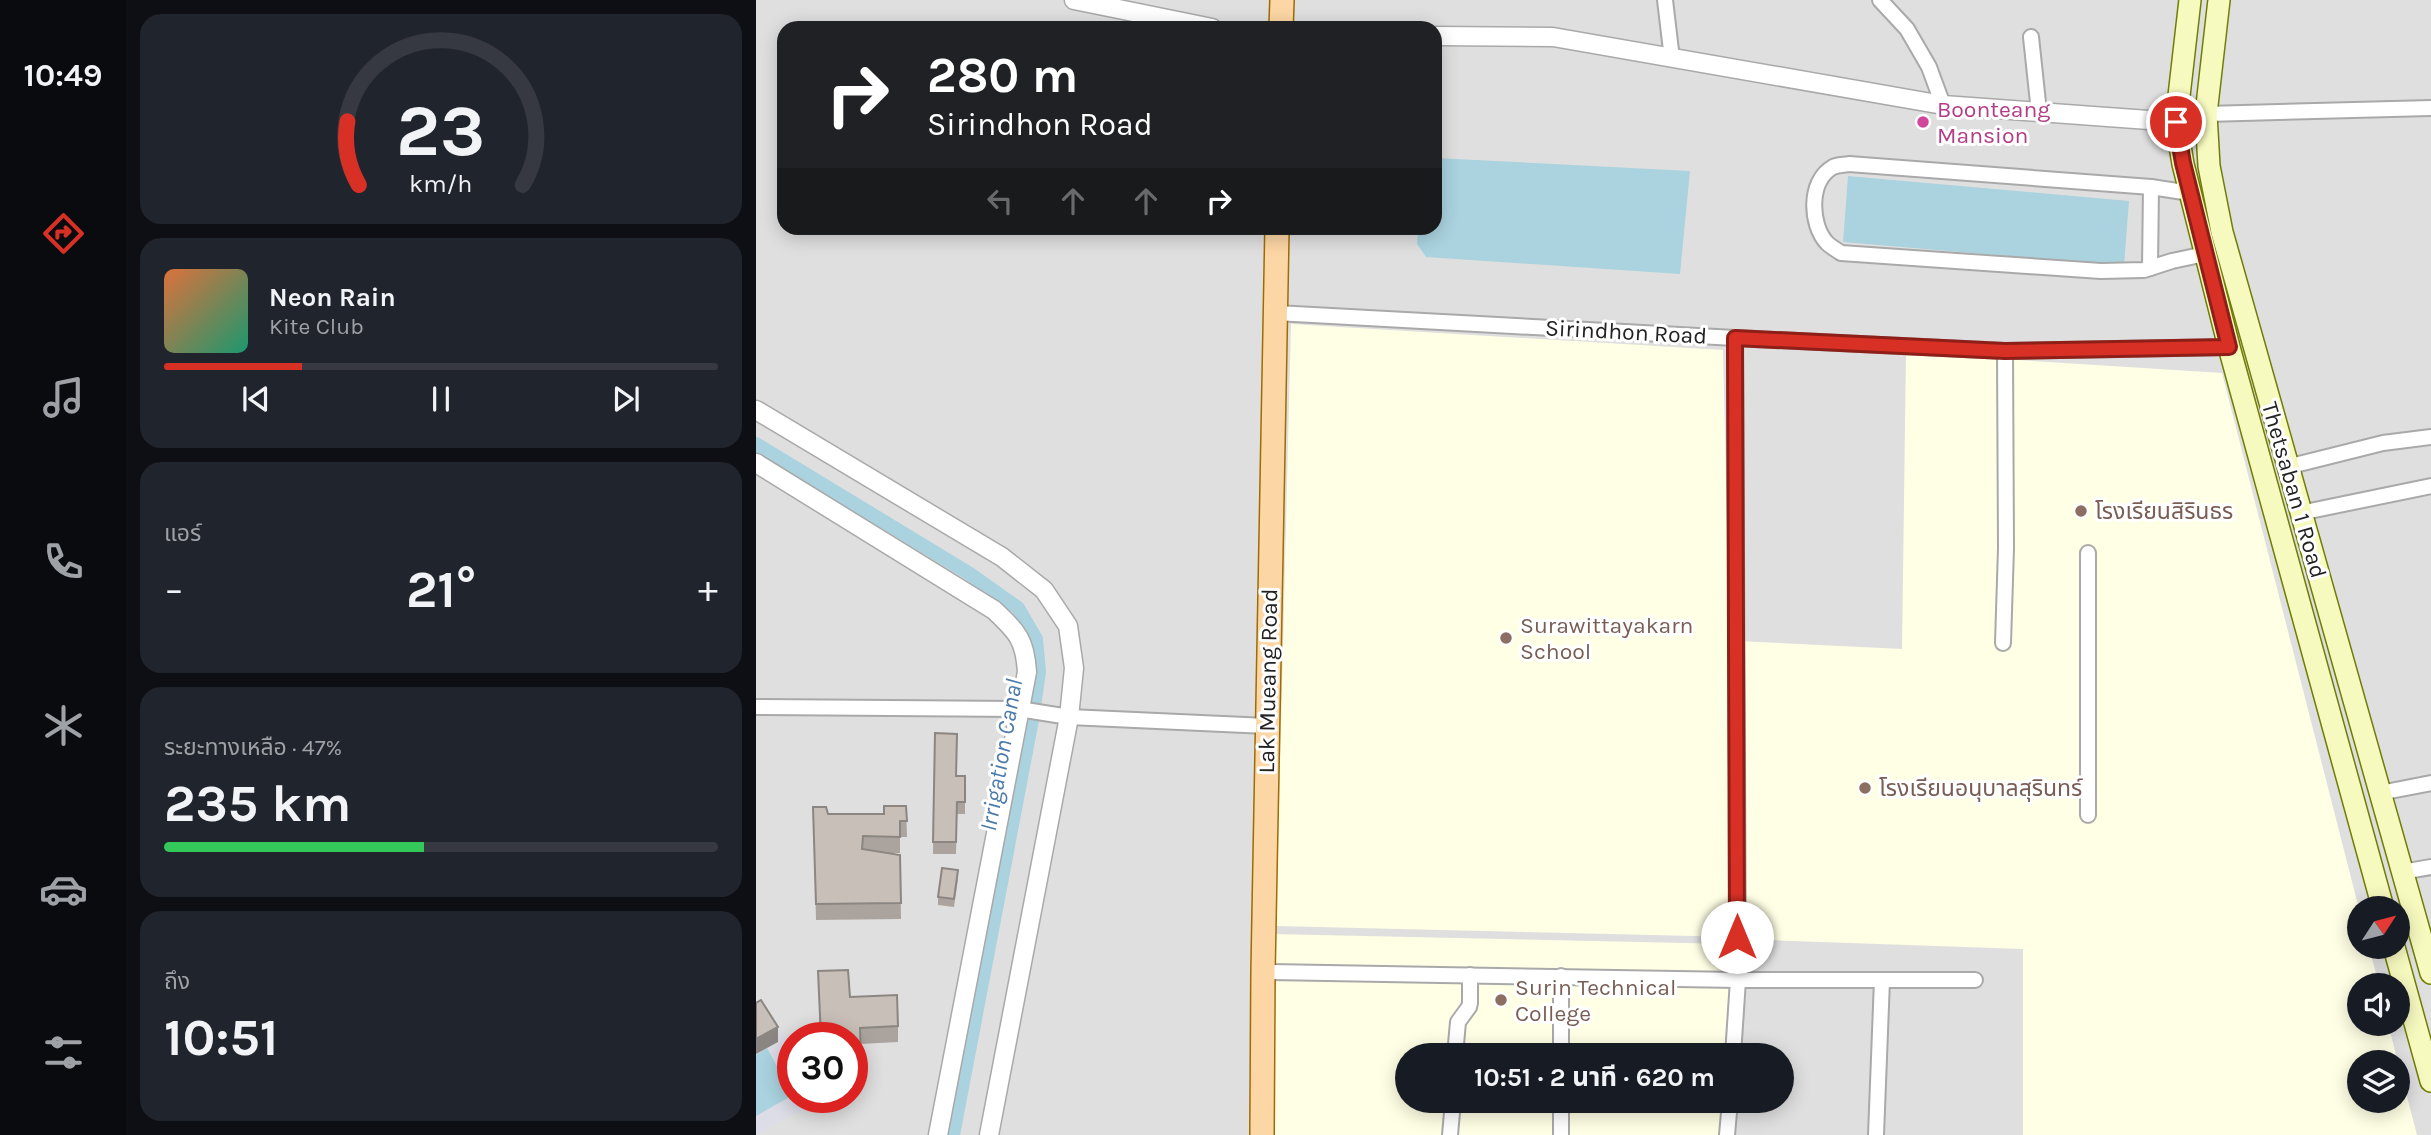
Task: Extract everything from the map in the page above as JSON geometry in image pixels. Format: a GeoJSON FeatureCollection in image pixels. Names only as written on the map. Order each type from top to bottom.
{"type":"FeatureCollection","features":[{"type":"Feature","properties":{"kind":"main road"},"geometry":{"type":"LineString","coordinates":[[1281,21],[1282,0]]}},
{"type":"Feature","properties":{"kind":"main road","name":"Thetsaban 1 Road"},"geometry":{"type":"LineString","coordinates":[[2190,0],[2176,122],[2190,193],[2229,347],[2380,896]]}},
{"type":"Feature","properties":{"kind":"main road","name":"Thetsaban 1 Road"},"geometry":{"type":"LineString","coordinates":[[2219,0],[2206,114],[2209,166],[2222,232],[2431,973]]}},
{"type":"Feature","properties":{"kind":"main road","name":"Lak Mueang Road"},"geometry":{"type":"LineString","coordinates":[[1262,1135],[1277,235]]}},
{"type":"Feature","properties":{"kind":"main road"},"geometry":{"type":"LineString","coordinates":[[2397,959],[2431,1080]]}},
{"type":"Feature","properties":{"kind":"street"},"geometry":{"type":"LineString","coordinates":[[1074,0],[1140,6],[1189,21]]}},
{"type":"Feature","properties":{"kind":"street"},"geometry":{"type":"LineString","coordinates":[[1665,0],[1672,59]]}},
{"type":"Feature","properties":{"kind":"street"},"geometry":{"type":"LineString","coordinates":[[1880,0],[1907,29],[1929,67],[1943,105]]}},
{"type":"Feature","properties":{"kind":"street"},"geometry":{"type":"LineString","coordinates":[[1442,37],[1553,37],[1943,105],[2176,122]]}},
{"type":"Feature","properties":{"kind":"street"},"geometry":{"type":"LineString","coordinates":[[2031,37],[2039,112]]}},
{"type":"Feature","properties":{"kind":"street"},"geometry":{"type":"LineString","coordinates":[[2206,114],[2431,108]]}},
{"type":"Feature","properties":{"kind":"street"},"geometry":{"type":"LineString","coordinates":[[2190,193],[2151,187],[1849,164],[1833,166],[1822,177],[1814,196],[1814,214],[1827,243],[1841,253],[2101,271],[2144,270],[2205,254]]}},
{"type":"Feature","properties":{"kind":"street"},"geometry":{"type":"LineString","coordinates":[[2150,268],[2151,187]]}},
{"type":"Feature","properties":{"kind":"street","name":"Sirindhon Road"},"geometry":{"type":"LineString","coordinates":[[1276,313],[2005,351],[2229,347]]}},
{"type":"Feature","properties":{"kind":"street"},"geometry":{"type":"LineString","coordinates":[[1734,1043],[1738,980],[1735,338]]}},
{"type":"Feature","properties":{"kind":"street"},"geometry":{"type":"LineString","coordinates":[[2003,643],[2006,548],[2005,351]]}},
{"type":"Feature","properties":{"kind":"street"},"geometry":{"type":"LineString","coordinates":[[756,410],[1002,557],[1044,590],[1068,626],[1074,668],[1069,717],[989,1135]]}},
{"type":"Feature","properties":{"kind":"street"},"geometry":{"type":"LineString","coordinates":[[2287,467],[2383,443],[2431,437]]}},
{"type":"Feature","properties":{"kind":"street"},"geometry":{"type":"LineString","coordinates":[[756,463],[994,610],[1015,631],[1026,650],[1027,672],[938,1135]]}},
{"type":"Feature","properties":{"kind":"street"},"geometry":{"type":"LineString","coordinates":[[2300,513],[2431,485]]}},
{"type":"Feature","properties":{"kind":"street"},"geometry":{"type":"LineString","coordinates":[[2088,553],[2088,815]]}},
{"type":"Feature","properties":{"kind":"street"},"geometry":{"type":"LineString","coordinates":[[756,707],[1019,709],[1069,717],[1267,726]]}},
{"type":"Feature","properties":{"kind":"street"},"geometry":{"type":"LineString","coordinates":[[2380,793],[2431,783]]}},
{"type":"Feature","properties":{"kind":"street"},"geometry":{"type":"LineString","coordinates":[[2402,872],[2431,867]]}},
{"type":"Feature","properties":{"kind":"street"},"geometry":{"type":"LineString","coordinates":[[1263,972],[1738,980],[1975,980]]}},
{"type":"Feature","properties":{"kind":"street"},"geometry":{"type":"LineString","coordinates":[[1456,1043],[1458,1021],[1471,1003],[1470,975]]}},
{"type":"Feature","properties":{"kind":"street"},"geometry":{"type":"LineString","coordinates":[[1561,976],[1561,1043]]}},
{"type":"Feature","properties":{"kind":"street"},"geometry":{"type":"LineString","coordinates":[[1876,1135],[1882,980]]}},
{"type":"Feature","properties":{"kind":"street"},"geometry":{"type":"LineString","coordinates":[[1450,1135],[1453,1113]]}},
{"type":"Feature","properties":{"kind":"street"},"geometry":{"type":"LineString","coordinates":[[1561,1113],[1561,1135]]}},
{"type":"Feature","properties":{"kind":"street"},"geometry":{"type":"LineString","coordinates":[[1727,1135],[1729,1113]]}},
{"type":"Feature","properties":{"kind":"shaded area"},"geometry":{"type":"Polygon","coordinates":[[[756,0],[2431,0],[2431,1135],[756,1135],[756,0]]]}},
{"type":"Feature","properties":{"kind":"shaded area"},"geometry":{"type":"Polygon","coordinates":[[[1291,324],[1723,350],[1736,917],[1737,641],[1902,649],[1906,353],[2222,373],[2356,896],[2347,896],[2347,959],[2372,959],[2376,973],[2347,973],[2347,1036],[2391,1036],[2395,1050],[2347,1050],[2347,1113],[2410,1113],[2410,1108],[2417,1135],[2023,1135],[2023,949],[1276,926],[1291,324]]]}},
{"type":"Feature","properties":{"kind":"shaded area","name":"Surin Technical College"},"geometry":{"type":"Polygon","coordinates":[[[1271,934],[1731,944],[1731,1043],[1395,1043],[1395,1113],[1730,1113],[1730,1135],[1273,1135],[1271,934]]]}},
{"type":"Feature","properties":{"kind":"shaded area"},"geometry":{"type":"Polygon","coordinates":[[[777,1025],[777,1042],[770,1029],[777,1025]]]}},
{"type":"Feature","properties":{"kind":"shaded area"},"geometry":{"type":"Polygon","coordinates":[[[777,1042],[777,1065],[767,1048],[777,1042]]]}},
{"type":"Feature","properties":{"kind":"shaded area"},"geometry":{"type":"Polygon","coordinates":[[[777,1104],[777,1113],[796,1113],[756,1135],[756,1116],[777,1104]]]}},
{"type":"Feature","properties":{"kind":"water"},"geometry":{"type":"Polygon","coordinates":[[[1442,158],[1690,171],[1680,274],[1426,257],[1417,244],[1418,235],[1442,235],[1442,158]]]}},
{"type":"Feature","properties":{"kind":"water"},"geometry":{"type":"Polygon","coordinates":[[[1848,176],[2129,201],[2124,266],[1843,242],[1848,176]]]}},
{"type":"Feature","properties":{"kind":"water"},"geometry":{"type":"Polygon","coordinates":[[[767,1048],[777,1066],[777,1104],[756,1116],[756,1055],[767,1048]]]}},
{"type":"Feature","properties":{"kind":"building"},"geometry":{"type":"Polygon","coordinates":[[[935,733],[957,734],[956,776],[965,776],[965,802],[957,802],[956,842],[933,842],[935,733]]]}},
{"type":"Feature","properties":{"kind":"building"},"geometry":{"type":"Polygon","coordinates":[[[884,806],[906,806],[907,821],[900,821],[900,837],[863,836],[862,849],[900,855],[901,903],[816,904],[813,807],[826,807],[828,814],[884,814],[884,806]]]}},
{"type":"Feature","properties":{"kind":"building"},"geometry":{"type":"Polygon","coordinates":[[[942,868],[958,870],[954,899],[938,897],[942,868]]]}},
{"type":"Feature","properties":{"kind":"building"},"geometry":{"type":"Polygon","coordinates":[[[848,970],[850,997],[897,995],[898,1026],[868,1028],[868,1022],[820,1022],[818,971],[848,970]]]}},
{"type":"Feature","properties":{"kind":"building"},"geometry":{"type":"Polygon","coordinates":[[[761,1000],[777,1028],[756,1039],[756,1003],[761,1000]]]}},
{"type":"Feature","properties":{"kind":"waterway","name":"Irrigation Canal"},"geometry":{"type":"LineString","coordinates":[[756,444],[970,574],[1018,608],[1036,639],[1039,672],[1032,720],[953,1135]]}},
{"type":"Feature","properties":{"kind":"place","name":"Boonteang Mansion"},"geometry":{"type":"Point","coordinates":[1923,122]}},
{"type":"Feature","properties":{"kind":"place","name":"โรงเรียนสิรินธร"},"geometry":{"type":"Point","coordinates":[2081,511]}},
{"type":"Feature","properties":{"kind":"place","name":"Surawittayakarn School"},"geometry":{"type":"Point","coordinates":[1506,638]}},
{"type":"Feature","properties":{"kind":"place","name":"โรงเรียนอนุบาลสุรินทร์"},"geometry":{"type":"Point","coordinates":[1865,788]}},
{"type":"Feature","properties":{"kind":"place","name":"Surin Technical College"},"geometry":{"type":"Point","coordinates":[1501,1000]}},
{"type":"Feature","properties":{"kind":"route"},"geometry":{"type":"LineString","coordinates":[[1737,937],[1735,338],[2005,351],[2229,347],[2183,163],[2176,122]]}}]}
